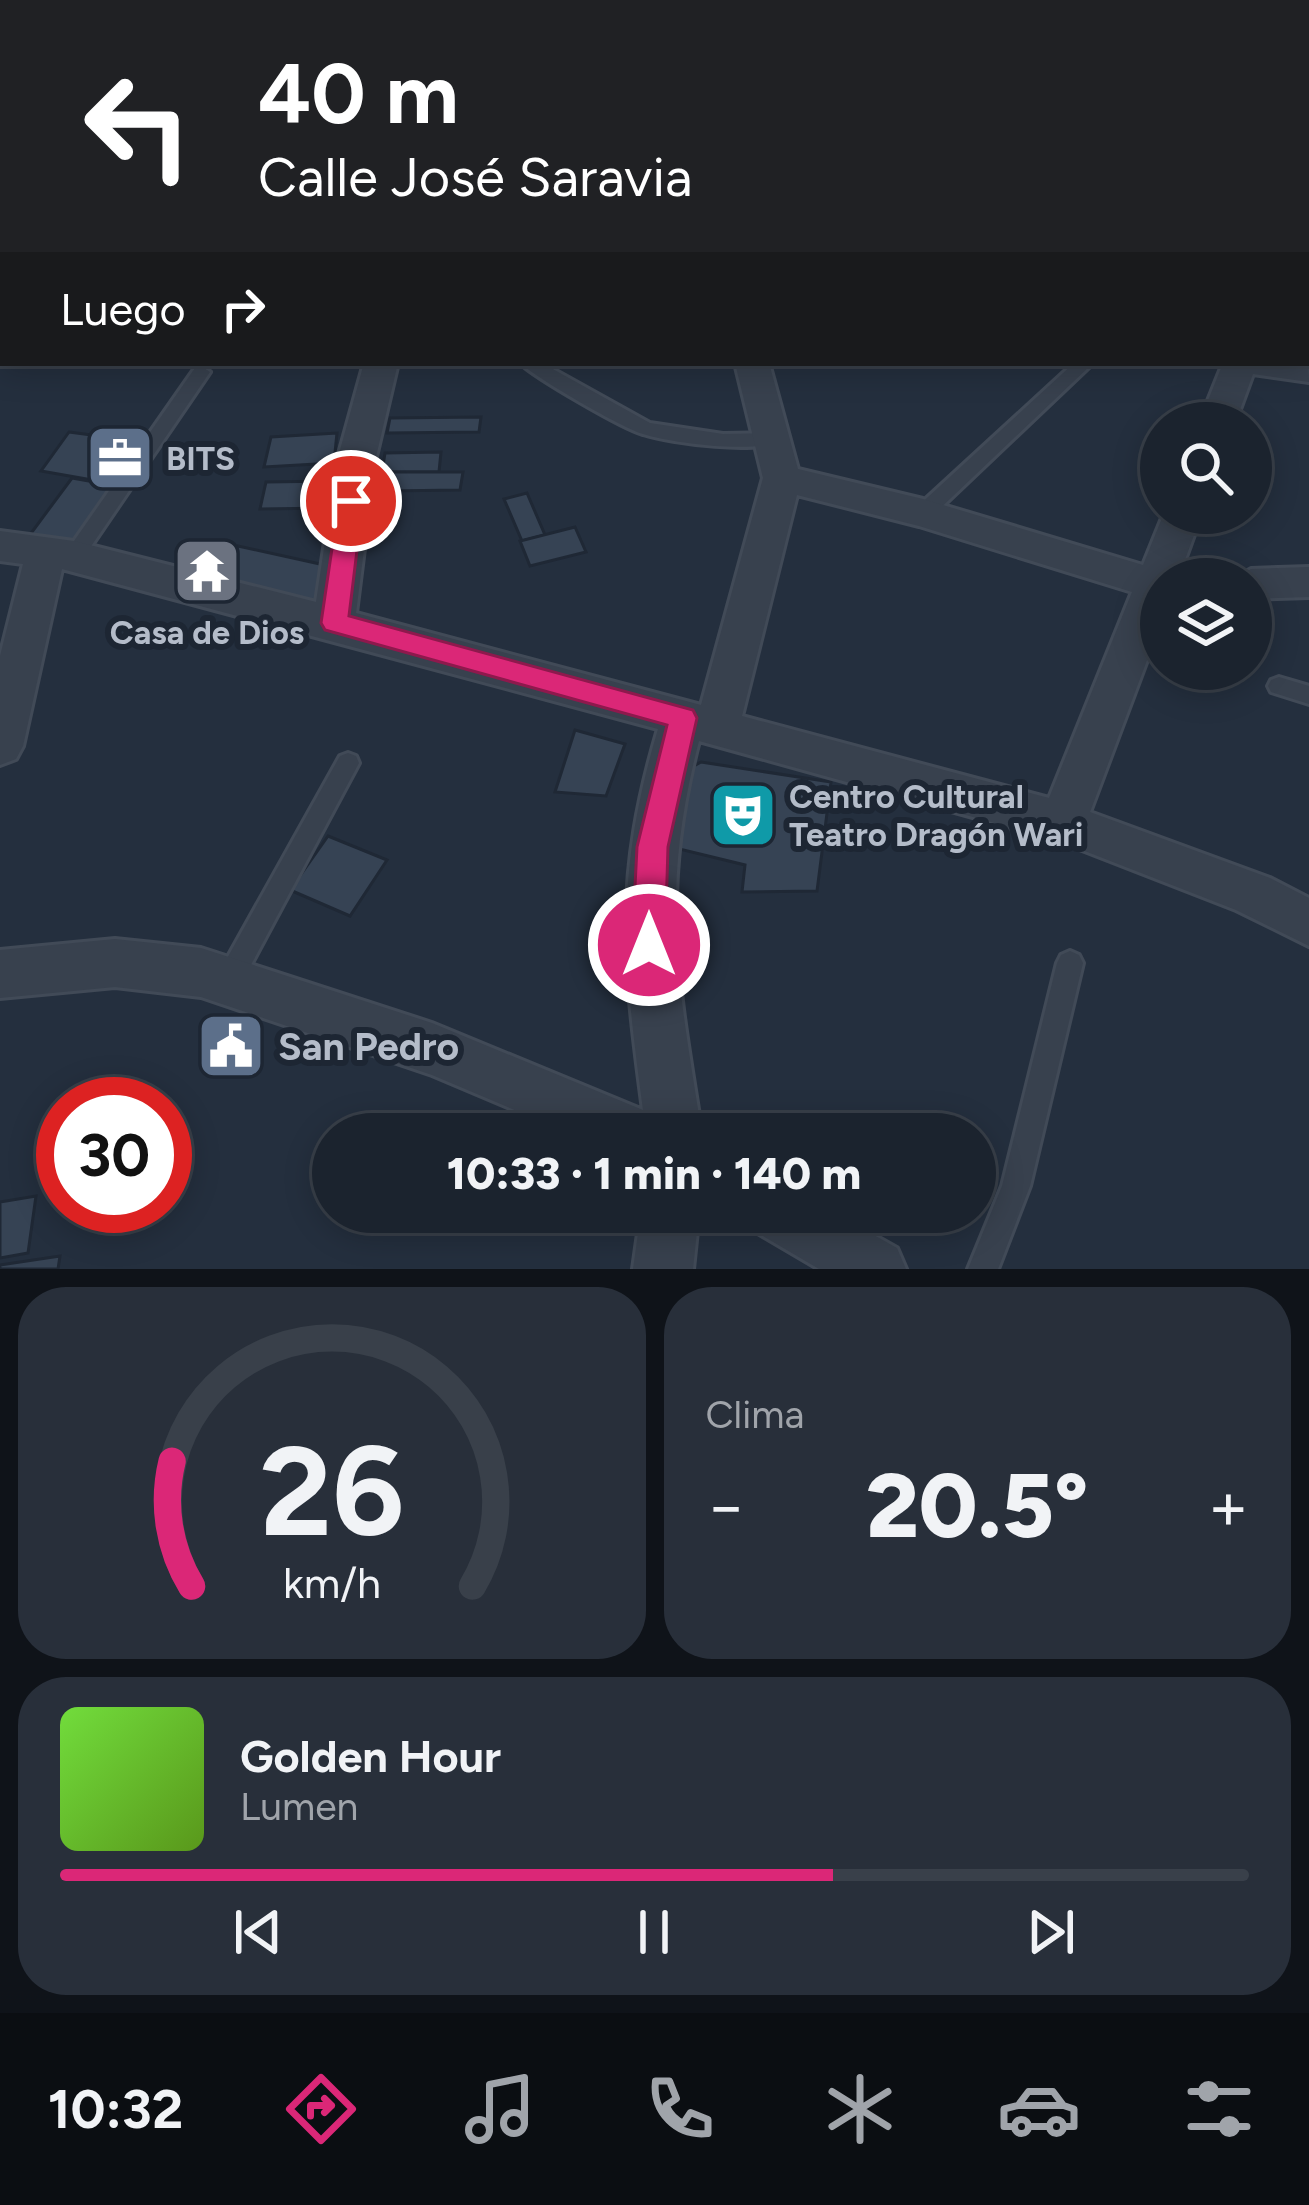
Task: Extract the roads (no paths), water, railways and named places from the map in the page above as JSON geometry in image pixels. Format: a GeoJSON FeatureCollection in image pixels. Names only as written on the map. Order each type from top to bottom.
{"type":"FeatureCollection","features":[{"type":"Feature","properties":{"kind":"street"},"geometry":{"type":"LineString","coordinates":[[334,623],[356,460],[380,366]]}},
{"type":"Feature","properties":{"kind":"street"},"geometry":{"type":"LineString","coordinates":[[671,1113],[649,945],[648,900],[663,791],[700,721],[782,478],[753,366]]}},
{"type":"Feature","properties":{"kind":"street"},"geometry":{"type":"LineString","coordinates":[[1225,402],[1239,366]]}},
{"type":"Feature","properties":{"kind":"street"},"geometry":{"type":"LineString","coordinates":[[1274,366],[1309,371]]}},
{"type":"Feature","properties":{"kind":"street"},"geometry":{"type":"LineString","coordinates":[[782,478],[923,513],[1140,579]]}},
{"type":"Feature","properties":{"kind":"street"},"geometry":{"type":"LineString","coordinates":[[0,546],[60,554],[334,623],[1063,822],[1253,894],[1309,923]]}},
{"type":"Feature","properties":{"kind":"street"},"geometry":{"type":"LineString","coordinates":[[0,746],[60,554]]}},
{"type":"Feature","properties":{"kind":"street"},"geometry":{"type":"LineString","coordinates":[[1272,583],[1309,582]]}},
{"type":"Feature","properties":{"kind":"street"},"geometry":{"type":"LineString","coordinates":[[1063,822],[1140,630]]}},
{"type":"Feature","properties":{"kind":"street"},"geometry":{"type":"LineString","coordinates":[[0,974],[125,964],[229,980],[262,994],[356,1018],[466,1059],[586,1113]]}},
{"type":"Feature","properties":{"kind":"street"},"geometry":{"type":"LineString","coordinates":[[663,1269],[667,1233]]}},
{"type":"Feature","properties":{"kind":"street"},"geometry":{"type":"LineString","coordinates":[[812,1233],[875,1269]]}},
{"type":"Feature","properties":{"kind":"lane"},"geometry":{"type":"LineString","coordinates":[[535,366],[646,430],[723,440],[772,439]]}},
{"type":"Feature","properties":{"kind":"lane"},"geometry":{"type":"LineString","coordinates":[[923,513],[1081,366]]}},
{"type":"Feature","properties":{"kind":"lane"},"geometry":{"type":"LineString","coordinates":[[60,554],[201,372]]}},
{"type":"Feature","properties":{"kind":"lane"},"geometry":{"type":"LineString","coordinates":[[1279,686],[1309,695]]}},
{"type":"Feature","properties":{"kind":"lane"},"geometry":{"type":"LineString","coordinates":[[229,980],[348,763]]}},
{"type":"Feature","properties":{"kind":"lane"},"geometry":{"type":"LineString","coordinates":[[983,1269],[1016,1186],[1070,963]]}},
{"type":"Feature","properties":{"kind":"place","name":"BITS"},"geometry":{"type":"Point","coordinates":[120,458]}},
{"type":"Feature","properties":{"kind":"place","name":"Casa de Dios"},"geometry":{"type":"Point","coordinates":[207,571]}},
{"type":"Feature","properties":{"kind":"place","name":"Centro Cultural Teatro Dragón Wari"},"geometry":{"type":"Point","coordinates":[743,815]}},
{"type":"Feature","properties":{"kind":"place","name":"San Pedro"},"geometry":{"type":"Point","coordinates":[231,1046]}}]}
